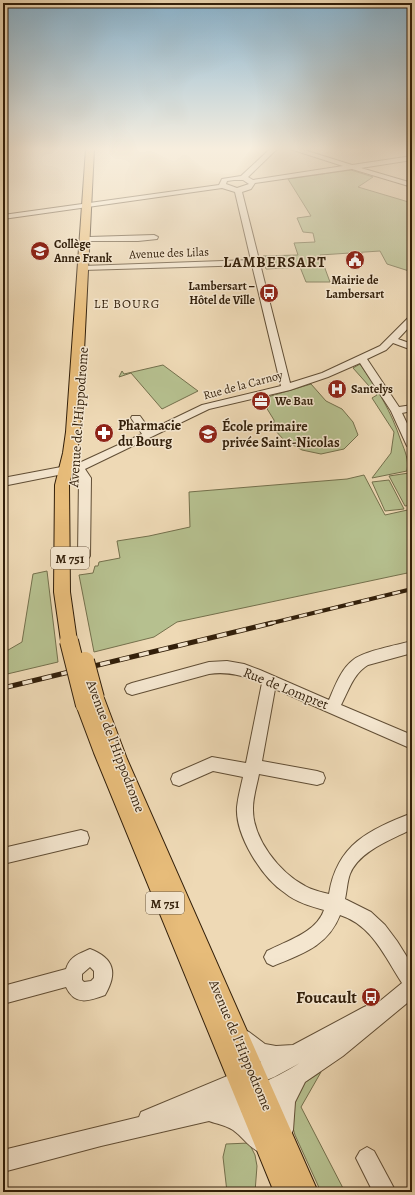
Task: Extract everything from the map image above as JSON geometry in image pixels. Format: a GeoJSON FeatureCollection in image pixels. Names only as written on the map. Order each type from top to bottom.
{"type":"FeatureCollection","features":[{"type":"Feature","properties":{"kind":"main road","name":"Avenue de l'Hippodrome"},"geometry":{"type":"LineString","coordinates":[[85,268],[89,239],[89,205]]}},
{"type":"Feature","properties":{"kind":"main road","name":"Avenue de l'Hippodrome"},"geometry":{"type":"LineString","coordinates":[[89,205],[78,452],[62,485],[61,578],[74,639],[102,753],[281,1157],[305,1192]]}},
{"type":"Feature","properties":{"kind":"main road","name":"Avenue de l'Hippodrome"},"geometry":{"type":"LineString","coordinates":[[70,469],[73,479],[70,563],[74,639]]}},
{"type":"Feature","properties":{"kind":"main road","name":"Avenue de l'Hippodrome"},"geometry":{"type":"LineString","coordinates":[[90,702],[118,759],[236,1033],[251,1087]]}},
{"type":"Feature","properties":{"kind":"main road","name":"Avenue de l'Hippodrome"},"geometry":{"type":"LineString","coordinates":[[281,1157],[288,1192]]}},
{"type":"Feature","properties":{"kind":"street"},"geometry":{"type":"LineString","coordinates":[[3,217],[89,205]]}},
{"type":"Feature","properties":{"kind":"street"},"geometry":{"type":"LineString","coordinates":[[242,205],[286,388]]}},
{"type":"Feature","properties":{"kind":"street"},"geometry":{"type":"LineString","coordinates":[[89,239],[136,239],[154,237]]}},
{"type":"Feature","properties":{"kind":"street","name":"Avenue des Lilas"},"geometry":{"type":"LineString","coordinates":[[85,268],[256,262]]}},
{"type":"Feature","properties":{"kind":"street","name":"Rue de la Carnoy"},"geometry":{"type":"LineString","coordinates":[[30,478],[70,469],[93,461],[212,405],[286,388],[325,375],[381,350],[393,340],[412,319]]}},
{"type":"Feature","properties":{"kind":"street"},"geometry":{"type":"LineString","coordinates":[[393,340],[412,347]]}},
{"type":"Feature","properties":{"kind":"street"},"geometry":{"type":"LineString","coordinates":[[362,358],[396,411],[412,446]]}},
{"type":"Feature","properties":{"kind":"street"},"geometry":{"type":"LineString","coordinates":[[396,411],[412,408]]}},
{"type":"Feature","properties":{"kind":"street"},"geometry":{"type":"LineString","coordinates":[[137,420],[148,435]]}},
{"type":"Feature","properties":{"kind":"street"},"geometry":{"type":"LineString","coordinates":[[70,469],[81,471],[85,478],[84,556]]}},
{"type":"Feature","properties":{"kind":"street"},"geometry":{"type":"LineString","coordinates":[[3,482],[40,478],[51,481],[59,486],[63,494]]}},
{"type":"Feature","properties":{"kind":"street"},"geometry":{"type":"LineString","coordinates":[[333,708],[351,671],[357,664],[364,660],[412,647]]}},
{"type":"Feature","properties":{"kind":"street","name":"Rue de Lompret"},"geometry":{"type":"LineString","coordinates":[[132,689],[215,667],[242,670],[270,680],[412,742]]}},
{"type":"Feature","properties":{"kind":"street"},"geometry":{"type":"LineString","coordinates":[[270,680],[245,807],[245,819],[250,832],[262,855],[281,879],[294,890],[309,897],[335,904],[358,913],[373,924],[412,981]]}},
{"type":"Feature","properties":{"kind":"street"},"geometry":{"type":"LineString","coordinates":[[179,779],[212,764],[316,778]]}},
{"type":"Feature","properties":{"kind":"street"},"geometry":{"type":"LineString","coordinates":[[272,957],[319,933],[327,924],[335,904],[342,872],[354,854],[362,848],[412,821]]}},
{"type":"Feature","properties":{"kind":"street"},"geometry":{"type":"LineString","coordinates":[[3,856],[81,838]]}},
{"type":"Feature","properties":{"kind":"street"},"geometry":{"type":"LineString","coordinates":[[3,995],[72,976]]}},
{"type":"Feature","properties":{"kind":"street"},"geometry":{"type":"LineString","coordinates":[[208,1112],[227,1115],[244,1125],[266,1148],[281,1157],[283,1107],[289,1086],[299,1075],[350,1039],[384,1008],[412,987]]}},
{"type":"Feature","properties":{"kind":"street"},"geometry":{"type":"LineString","coordinates":[[3,1161],[115,1132],[208,1112],[251,1087],[311,1046],[384,1008]]}},
{"type":"Feature","properties":{"kind":"street"},"geometry":{"type":"LineString","coordinates":[[236,1033],[252,1048],[266,1056],[280,1056],[311,1046]]}},
{"type":"Feature","properties":{"kind":"street"},"geometry":{"type":"LineString","coordinates":[[115,1132],[251,1087],[299,1075]]}},
{"type":"Feature","properties":{"kind":"street"},"geometry":{"type":"LineString","coordinates":[[367,1158],[384,1192]]}},
{"type":"Feature","properties":{"kind":"green space"},"geometry":{"type":"Polygon","coordinates":[[[304,205],[412,205],[412,272],[387,264],[380,251],[320,255],[330,282],[306,282],[300,267],[266,269],[263,256],[298,255],[294,243],[315,242],[313,233],[303,232],[297,218],[311,216],[304,205]]]}},
{"type":"Feature","properties":{"kind":"green space"},"geometry":{"type":"Polygon","coordinates":[[[360,364],[378,392],[393,420],[406,456],[407,471],[372,478],[391,453],[394,432],[372,398],[377,395],[353,368],[360,364]]]}},
{"type":"Feature","properties":{"kind":"green space"},"geometry":{"type":"Polygon","coordinates":[[[163,365],[198,391],[162,409],[131,373],[119,377],[122,371],[124,374],[163,365]]]}},
{"type":"Feature","properties":{"kind":"green space"},"geometry":{"type":"Polygon","coordinates":[[[311,384],[326,401],[342,409],[353,422],[358,435],[344,449],[321,454],[302,450],[284,440],[273,428],[274,420],[261,399],[311,384]]]}},
{"type":"Feature","properties":{"kind":"green space"},"geometry":{"type":"Polygon","coordinates":[[[409,473],[412,478],[412,505],[405,506],[389,476],[409,473]]]}},
{"type":"Feature","properties":{"kind":"green space"},"geometry":{"type":"Polygon","coordinates":[[[364,475],[385,515],[412,509],[412,572],[177,622],[154,637],[94,652],[79,575],[93,573],[95,566],[98,566],[99,562],[120,558],[117,541],[190,527],[189,492],[347,479],[364,475]]]}},
{"type":"Feature","properties":{"kind":"green space"},"geometry":{"type":"Polygon","coordinates":[[[389,480],[404,509],[385,511],[372,482],[389,480]]]}},
{"type":"Feature","properties":{"kind":"green space"},"geometry":{"type":"Polygon","coordinates":[[[47,571],[58,662],[3,675],[3,653],[22,642],[33,574],[47,571]]]}},
{"type":"Feature","properties":{"kind":"green space"},"geometry":{"type":"Polygon","coordinates":[[[321,1072],[301,1107],[345,1192],[321,1192],[295,1135],[290,1118],[294,1098],[301,1085],[321,1072]]]}},
{"type":"Feature","properties":{"kind":"green space"},"geometry":{"type":"Polygon","coordinates":[[[249,1143],[255,1155],[257,1166],[255,1192],[227,1192],[223,1157],[226,1144],[249,1143]]]}},
{"type":"Feature","properties":{"kind":"railway"},"geometry":{"type":"LineString","coordinates":[[268,624],[412,589]]}},
{"type":"Feature","properties":{"kind":"railway"},"geometry":{"type":"LineString","coordinates":[[3,688],[272,623]]}},
{"type":"Feature","properties":{"kind":"place","name":"Collège Anne Frank"},"geometry":{"type":"Point","coordinates":[40,251]}},
{"type":"Feature","properties":{"kind":"place","name":"Mairie de Lambersart"},"geometry":{"type":"Point","coordinates":[355,260]}},
{"type":"Feature","properties":{"kind":"place","name":"Lambersart – Hôtel de Ville"},"geometry":{"type":"Point","coordinates":[269,293]}},
{"type":"Feature","properties":{"kind":"place","name":"Santelys"},"geometry":{"type":"Point","coordinates":[337,389]}},
{"type":"Feature","properties":{"kind":"place","name":"We Bau"},"geometry":{"type":"Point","coordinates":[261,401]}},
{"type":"Feature","properties":{"kind":"place","name":"Pharmacie du Bourg"},"geometry":{"type":"Point","coordinates":[104,433]}},
{"type":"Feature","properties":{"kind":"place","name":"École primaire privée Saint-Nicolas"},"geometry":{"type":"Point","coordinates":[208,434]}},
{"type":"Feature","properties":{"kind":"place","name":"Foucault"},"geometry":{"type":"Point","coordinates":[371,997]}},
{"type":"Feature","properties":{"kind":"district","name":"LAMBERSART"},"geometry":{"type":"Point","coordinates":[275,262]}},
{"type":"Feature","properties":{"kind":"district","name":"LE BOURG"},"geometry":{"type":"Point","coordinates":[127,303]}}]}
